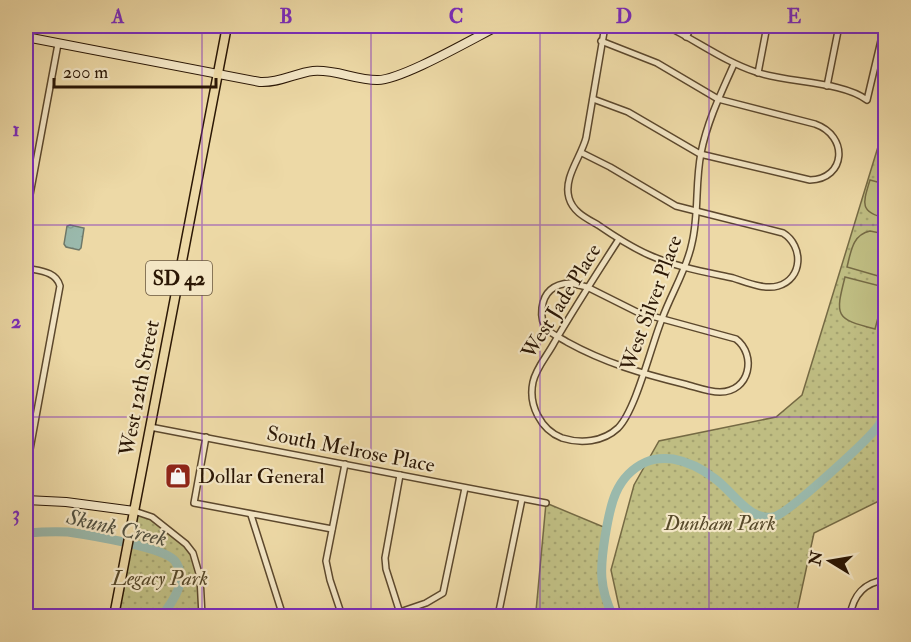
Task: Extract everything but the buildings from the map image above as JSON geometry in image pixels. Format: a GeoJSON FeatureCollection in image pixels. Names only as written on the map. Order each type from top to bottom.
{"type":"FeatureCollection","features":[{"type":"Feature","properties":{"kind":"main road","name":"West 12th Street"},"geometry":{"type":"LineString","coordinates":[[114,616],[227,26]]}},
{"type":"Feature","properties":{"kind":"street"},"geometry":{"type":"LineString","coordinates":[[26,37],[264,82],[273,82],[316,70],[332,71],[365,79],[386,80],[498,26]]}},
{"type":"Feature","properties":{"kind":"street"},"geometry":{"type":"LineString","coordinates":[[582,153],[667,201],[696,211],[783,233],[797,248],[798,266],[789,280],[780,285],[768,287],[684,267],[650,255],[619,239],[574,208],[569,199],[567,185],[582,153],[589,125],[604,26]]}},
{"type":"Feature","properties":{"kind":"street"},"geometry":{"type":"LineString","coordinates":[[666,26],[734,64],[758,73],[856,93],[867,100],[883,33]]}},
{"type":"Feature","properties":{"kind":"street"},"geometry":{"type":"LineString","coordinates":[[686,37],[692,26]]}},
{"type":"Feature","properties":{"kind":"street"},"geometry":{"type":"LineString","coordinates":[[758,73],[767,26]]}},
{"type":"Feature","properties":{"kind":"street"},"geometry":{"type":"LineString","coordinates":[[827,86],[839,26]]}},
{"type":"Feature","properties":{"kind":"street"},"geometry":{"type":"LineString","coordinates":[[593,99],[628,112],[700,154],[810,180],[817,180],[827,175],[837,160],[837,142],[826,128],[718,99],[657,63],[601,41]]}},
{"type":"Feature","properties":{"kind":"street"},"geometry":{"type":"LineString","coordinates":[[26,216],[58,44]]}},
{"type":"Feature","properties":{"kind":"street","name":"West Silver Place"},"geometry":{"type":"LineString","coordinates":[[566,439],[591,441],[603,437],[614,431],[628,413],[661,320],[693,241],[700,154],[718,99],[734,64]]}},
{"type":"Feature","properties":{"kind":"street","name":"West Jade Place"},"geometry":{"type":"LineString","coordinates":[[566,439],[551,431],[541,421],[532,398],[534,376],[587,287],[619,239]]}},
{"type":"Feature","properties":{"kind":"street"},"geometry":{"type":"LineString","coordinates":[[26,268],[52,274],[59,280],[60,286],[26,471]]}},
{"type":"Feature","properties":{"kind":"street"},"geometry":{"type":"LineString","coordinates":[[570,283],[587,287],[622,306],[661,320],[736,339],[746,350],[749,358],[748,371],[744,379],[735,388],[719,392],[642,374],[596,357],[548,330],[543,322],[542,309],[546,296],[552,289],[570,283]]}},
{"type":"Feature","properties":{"kind":"street","name":"South Melrose Place"},"geometry":{"type":"LineString","coordinates":[[150,427],[546,503]]}},
{"type":"Feature","properties":{"kind":"street"},"geometry":{"type":"LineString","coordinates":[[206,437],[194,503],[332,529]]}},
{"type":"Feature","properties":{"kind":"street"},"geometry":{"type":"LineString","coordinates":[[342,616],[327,567],[327,554],[345,464]]}},
{"type":"Feature","properties":{"kind":"street"},"geometry":{"type":"LineString","coordinates":[[400,476],[385,558],[386,569],[400,612]]}},
{"type":"Feature","properties":{"kind":"street"},"geometry":{"type":"LineString","coordinates":[[388,616],[434,600],[443,593],[465,488]]}},
{"type":"Feature","properties":{"kind":"street"},"geometry":{"type":"LineString","coordinates":[[498,616],[522,499]]}},
{"type":"Feature","properties":{"kind":"street"},"geometry":{"type":"LineString","coordinates":[[26,500],[56,501],[134,511],[152,517],[186,544],[193,553],[200,577],[202,616]]}},
{"type":"Feature","properties":{"kind":"street"},"geometry":{"type":"LineString","coordinates":[[250,515],[283,616]]}},
{"type":"Feature","properties":{"kind":"street"},"geometry":{"type":"LineString","coordinates":[[850,616],[859,592],[870,584],[885,580]]}},
{"type":"Feature","properties":{"kind":"green space","name":"Dunham Park"},"geometry":{"type":"Polygon","coordinates":[[[885,124],[885,498],[814,533],[796,616],[621,616],[611,570],[634,485],[659,441],[776,417],[802,395],[885,124]]]}},
{"type":"Feature","properties":{"kind":"green space"},"geometry":{"type":"Polygon","coordinates":[[[870,180],[885,184],[885,218],[871,213],[865,205],[870,180]]]}},
{"type":"Feature","properties":{"kind":"green space"},"geometry":{"type":"Polygon","coordinates":[[[870,231],[885,234],[885,278],[847,267],[856,240],[870,231]]]}},
{"type":"Feature","properties":{"kind":"green space"},"geometry":{"type":"Polygon","coordinates":[[[845,277],[884,287],[885,291],[875,329],[852,322],[841,314],[840,300],[845,277]]]}},
{"type":"Feature","properties":{"kind":"green space"},"geometry":{"type":"Polygon","coordinates":[[[546,503],[606,528],[602,583],[613,616],[533,616],[536,611],[546,503]]]}},
{"type":"Feature","properties":{"kind":"green space","name":"Legacy Park"},"geometry":{"type":"Polygon","coordinates":[[[134,511],[152,517],[186,544],[195,557],[202,616],[113,616],[134,511]]]}},
{"type":"Feature","properties":{"kind":"water"},"geometry":{"type":"Polygon","coordinates":[[[67,226],[84,228],[79,250],[66,247],[64,244],[67,226]]]}},
{"type":"Feature","properties":{"kind":"waterway","name":"Skunk Creek"},"geometry":{"type":"LineString","coordinates":[[613,616],[605,596],[602,578],[605,537],[616,493],[627,475],[636,468],[649,461],[660,459],[673,459],[690,464],[700,468],[721,483],[748,510],[764,517],[773,517],[794,504],[828,476],[879,425],[886,408]]}},
{"type":"Feature","properties":{"kind":"waterway","name":"Skunk Creek"},"geometry":{"type":"LineString","coordinates":[[26,533],[68,532],[142,546],[168,556],[179,568],[180,583],[175,597],[162,616]]}},
{"type":"Feature","properties":{"kind":"place","name":"Dollar General"},"geometry":{"type":"Point","coordinates":[178,476]}}]}
